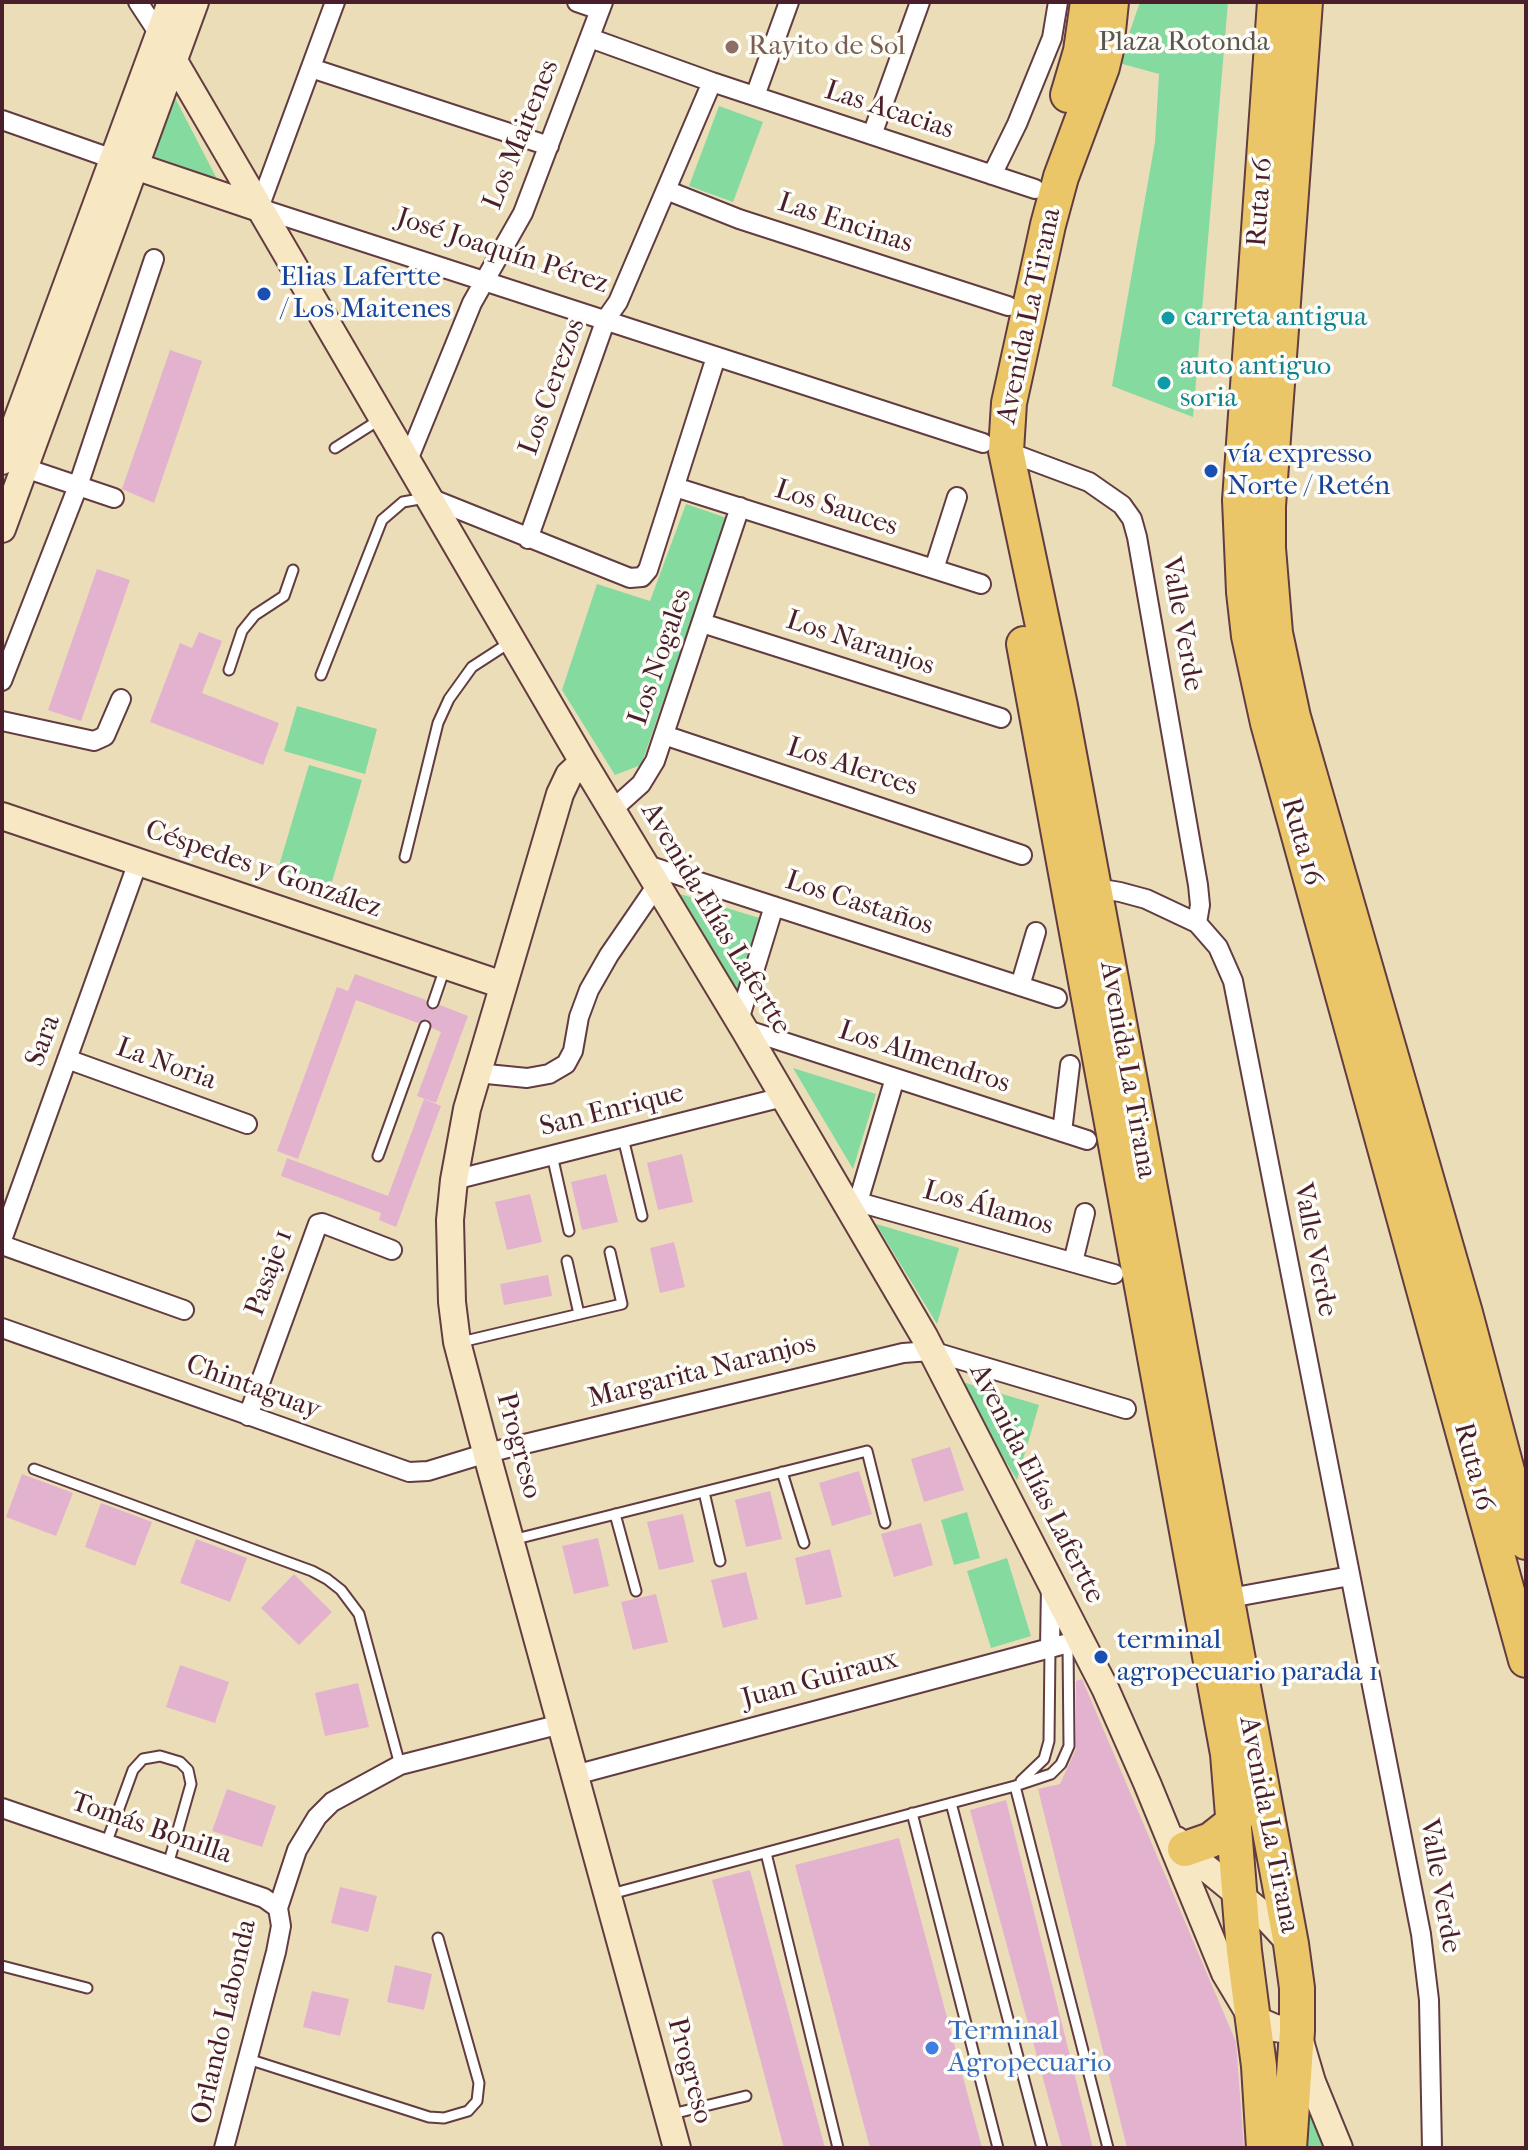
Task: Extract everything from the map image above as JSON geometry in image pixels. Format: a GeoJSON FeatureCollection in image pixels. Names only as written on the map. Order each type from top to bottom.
{"type":"FeatureCollection","features":[{"type":"Feature","properties":{"kind":"highway","name":"Avenida La Tirana"},"geometry":{"type":"LineString","coordinates":[[994,447],[987,402],[1035,189],[1076,71],[1088,2]]}},
{"type":"Feature","properties":{"kind":"highway","name":"Avenida La Tirana"},"geometry":{"type":"LineString","coordinates":[[1111,2],[1106,50],[1052,208],[1009,403],[994,447],[988,482],[1082,889],[1213,1602],[1291,1944],[1297,1988],[1297,2031],[1289,2148]]}},
{"type":"Feature","properties":{"kind":"highway"},"geometry":{"type":"LineString","coordinates":[[1106,50],[1126,2]]}},
{"type":"Feature","properties":{"kind":"highway","name":"Ruta 16"},"geometry":{"type":"LineString","coordinates":[[1305,2],[1268,506],[1275,633],[1304,758],[1465,1313],[1526,1542]]}},
{"type":"Feature","properties":{"kind":"highway","name":"Ruta 16"},"geometry":{"type":"LineString","coordinates":[[1274,7],[1241,484],[1241,546],[1249,636],[1268,723],[1526,1660]]}},
{"type":"Feature","properties":{"kind":"highway","name":"Avenida La Tirana"},"geometry":{"type":"LineString","coordinates":[[1213,1602],[1235,1821],[1239,1895],[1259,2066],[1264,2148]]}},
{"type":"Feature","properties":{"kind":"highway"},"geometry":{"type":"LineString","coordinates":[[1176,1839],[1211,1840],[1235,1821]]}},
{"type":"Feature","properties":{"kind":"street"},"geometry":{"type":"LineString","coordinates":[[138,2],[159,34]]}},
{"type":"Feature","properties":{"kind":"street"},"geometry":{"type":"LineString","coordinates":[[124,163],[159,34],[171,2]]}},
{"type":"Feature","properties":{"kind":"street"},"geometry":{"type":"LineString","coordinates":[[2,529],[9,455],[124,163],[174,61],[195,2]]}},
{"type":"Feature","properties":{"kind":"street"},"geometry":{"type":"LineString","coordinates":[[259,208],[335,2]]}},
{"type":"Feature","properties":{"kind":"street"},"geometry":{"type":"LineString","coordinates":[[577,2],[602,6]]}},
{"type":"Feature","properties":{"kind":"street"},"geometry":{"type":"LineString","coordinates":[[755,96],[789,2]]}},
{"type":"Feature","properties":{"kind":"street"},"geometry":{"type":"LineString","coordinates":[[872,135],[920,2]]}},
{"type":"Feature","properties":{"kind":"street"},"geometry":{"type":"LineString","coordinates":[[992,175],[1017,124],[1052,38],[1058,2]]}},
{"type":"Feature","properties":{"kind":"street","name":"Los Maitenes"},"geometry":{"type":"LineString","coordinates":[[408,460],[472,303],[523,213],[602,6]]}},
{"type":"Feature","properties":{"kind":"street","name":"Las Acacias"},"geometry":{"type":"LineString","coordinates":[[590,38],[712,82],[1035,189]]}},
{"type":"Feature","properties":{"kind":"street","name":"Avenida Elías Lafertte"},"geometry":{"type":"LineString","coordinates":[[174,61],[583,762],[783,1097],[853,1205],[1051,1583],[1066,1643],[1127,1738],[1176,1839],[1225,1973],[1252,2018]]}},
{"type":"Feature","properties":{"kind":"street"},"geometry":{"type":"LineString","coordinates":[[311,68],[549,146]]}},
{"type":"Feature","properties":{"kind":"street","name":"Los Cerezos"},"geometry":{"type":"LineString","coordinates":[[528,539],[606,319],[618,302],[712,82]]}},
{"type":"Feature","properties":{"kind":"street","name":"José Joaquín Pérez"},"geometry":{"type":"LineString","coordinates":[[2,120],[259,208],[994,447]]}},
{"type":"Feature","properties":{"kind":"street","name":"Las Encinas"},"geometry":{"type":"LineString","coordinates":[[666,190],[739,219],[1008,306]]}},
{"type":"Feature","properties":{"kind":"street"},"geometry":{"type":"LineString","coordinates":[[2,681],[78,486],[154,259]]}},
{"type":"Feature","properties":{"kind":"street","name":"Los Nogales"},"geometry":{"type":"LineString","coordinates":[[528,539],[630,578],[642,577],[648,570],[716,357]]}},
{"type":"Feature","properties":{"kind":"street","name":"Valle Verde"},"geometry":{"type":"LineString","coordinates":[[994,447],[1089,482],[1122,505],[1132,519],[1137,537],[1198,885],[1200,905],[1197,923],[1218,947],[1233,981],[1424,1955],[1429,2000],[1432,2148]]}},
{"type":"Feature","properties":{"kind":"street"},"geometry":{"type":"LineString","coordinates":[[9,455],[78,486],[114,498]]}},
{"type":"Feature","properties":{"kind":"street","name":"Los Sauces"},"geometry":{"type":"LineString","coordinates":[[675,487],[981,584]]}},
{"type":"Feature","properties":{"kind":"street"},"geometry":{"type":"LineString","coordinates":[[934,569],[957,497]]}},
{"type":"Feature","properties":{"kind":"street"},"geometry":{"type":"LineString","coordinates":[[429,498],[528,539]]}},
{"type":"Feature","properties":{"kind":"street","name":"Los Nogales"},"geometry":{"type":"LineString","coordinates":[[612,810],[641,784],[655,761],[740,507]]}},
{"type":"Feature","properties":{"kind":"street","name":"Los Naranjos"},"geometry":{"type":"LineString","coordinates":[[702,623],[1001,718]]}},
{"type":"Feature","properties":{"kind":"street"},"geometry":{"type":"LineString","coordinates":[[2,721],[94,741],[105,736],[121,699]]}},
{"type":"Feature","properties":{"kind":"street","name":"Los Alerces"},"geometry":{"type":"LineString","coordinates":[[664,735],[1022,855]]}},
{"type":"Feature","properties":{"kind":"street","name":"Progreso"},"geometry":{"type":"LineString","coordinates":[[583,762],[569,775],[560,794],[467,1109],[454,1180],[450,1261],[457,1342],[677,2148]]}},
{"type":"Feature","properties":{"kind":"street","name":"Céspedes y González"},"geometry":{"type":"LineString","coordinates":[[2,816],[503,985]]}},
{"type":"Feature","properties":{"kind":"street","name":"Sara"},"geometry":{"type":"LineString","coordinates":[[2,1242],[138,862]]}},
{"type":"Feature","properties":{"kind":"street"},"geometry":{"type":"LineString","coordinates":[[477,1073],[527,1078],[549,1074],[566,1064],[573,1051],[579,1017],[589,990],[651,875]]}},
{"type":"Feature","properties":{"kind":"street","name":"Los Castaños"},"geometry":{"type":"LineString","coordinates":[[651,875],[774,906],[1057,998]]}},
{"type":"Feature","properties":{"kind":"street"},"geometry":{"type":"LineString","coordinates":[[1082,889],[1146,899],[1197,923]]}},
{"type":"Feature","properties":{"kind":"street"},"geometry":{"type":"LineString","coordinates":[[742,1025],[774,906]]}},
{"type":"Feature","properties":{"kind":"street"},"geometry":{"type":"LineString","coordinates":[[1020,986],[1036,932]]}},
{"type":"Feature","properties":{"kind":"street","name":"Los Almendros"},"geometry":{"type":"LineString","coordinates":[[742,1025],[1087,1140]]}},
{"type":"Feature","properties":{"kind":"street","name":"La Noria"},"geometry":{"type":"LineString","coordinates":[[67,1059],[247,1124]]}},
{"type":"Feature","properties":{"kind":"street"},"geometry":{"type":"LineString","coordinates":[[1062,1132],[1070,1065]]}},
{"type":"Feature","properties":{"kind":"street"},"geometry":{"type":"LineString","coordinates":[[853,1205],[895,1078]]}},
{"type":"Feature","properties":{"kind":"street","name":"San Enrique"},"geometry":{"type":"LineString","coordinates":[[454,1180],[783,1097]]}},
{"type":"Feature","properties":{"kind":"street","name":"Los Álamos"},"geometry":{"type":"LineString","coordinates":[[853,1205],[1114,1274]]}},
{"type":"Feature","properties":{"kind":"street"},"geometry":{"type":"LineString","coordinates":[[1073,1262],[1085,1213]]}},
{"type":"Feature","properties":{"kind":"street","name":"Pasaje 1"},"geometry":{"type":"LineString","coordinates":[[248,1416],[318,1224],[392,1250]]}},
{"type":"Feature","properties":{"kind":"street","name":"Chintaguay"},"geometry":{"type":"LineString","coordinates":[[2,1242],[184,1310]]}},
{"type":"Feature","properties":{"kind":"street","name":"Chintaguay"},"geometry":{"type":"LineString","coordinates":[[2,1328],[399,1470],[428,1471],[487,1453]]}},
{"type":"Feature","properties":{"kind":"street"},"geometry":{"type":"LineString","coordinates":[[931,1351],[1126,1409]]}},
{"type":"Feature","properties":{"kind":"street","name":"Margarita Naranjos"},"geometry":{"type":"LineString","coordinates":[[487,1453],[903,1353],[931,1351]]}},
{"type":"Feature","properties":{"kind":"street"},"geometry":{"type":"LineString","coordinates":[[1213,1602],[1350,1576]]}},
{"type":"Feature","properties":{"kind":"street","name":"Juan Guiraux"},"geometry":{"type":"LineString","coordinates":[[575,1775],[1066,1643]]}},
{"type":"Feature","properties":{"kind":"street","name":"Orlando Labonda"},"geometry":{"type":"LineString","coordinates":[[224,2148],[279,1939],[281,1926],[278,1908],[297,1850],[317,1817],[332,1802],[400,1765],[561,1724]]}},
{"type":"Feature","properties":{"kind":"street","name":"Tomás Bonilla"},"geometry":{"type":"LineString","coordinates":[[2,1808],[264,1898],[278,1908]]}},
{"type":"Feature","properties":{"kind":"street","name":"Avenida Elías Lafertte"},"geometry":{"type":"LineString","coordinates":[[1176,1839],[1266,1917],[1291,1944]]}},
{"type":"Feature","properties":{"kind":"street"},"geometry":{"type":"LineString","coordinates":[[1252,2018],[1275,2028],[1297,2031],[1316,2093],[1339,2148]]}},
{"type":"Feature","properties":{"kind":"lane"},"geometry":{"type":"LineString","coordinates":[[335,448],[382,418]]}},
{"type":"Feature","properties":{"kind":"lane"},"geometry":{"type":"LineString","coordinates":[[321,675],[382,520],[403,502],[429,498]]}},
{"type":"Feature","properties":{"kind":"lane"},"geometry":{"type":"LineString","coordinates":[[229,670],[242,631],[255,615],[284,596],[293,570]]}},
{"type":"Feature","properties":{"kind":"lane"},"geometry":{"type":"LineString","coordinates":[[405,857],[438,723],[449,699],[472,667],[512,641]]}},
{"type":"Feature","properties":{"kind":"lane"},"geometry":{"type":"LineString","coordinates":[[433,1003],[446,966]]}},
{"type":"Feature","properties":{"kind":"lane"},"geometry":{"type":"LineString","coordinates":[[378,1156],[425,1026]]}},
{"type":"Feature","properties":{"kind":"lane"},"geometry":{"type":"LineString","coordinates":[[623,1138],[642,1216]]}},
{"type":"Feature","properties":{"kind":"lane"},"geometry":{"type":"LineString","coordinates":[[552,1155],[569,1231]]}},
{"type":"Feature","properties":{"kind":"lane"},"geometry":{"type":"LineString","coordinates":[[457,1342],[622,1304],[610,1252]]}},
{"type":"Feature","properties":{"kind":"lane"},"geometry":{"type":"LineString","coordinates":[[567,1261],[579,1314]]}},
{"type":"Feature","properties":{"kind":"lane"},"geometry":{"type":"LineString","coordinates":[[511,1541],[867,1451],[885,1523]]}},
{"type":"Feature","properties":{"kind":"lane"},"geometry":{"type":"LineString","coordinates":[[34,1469],[312,1571],[334,1585],[359,1614],[400,1765]]}},
{"type":"Feature","properties":{"kind":"lane"},"geometry":{"type":"LineString","coordinates":[[782,1472],[804,1543]]}},
{"type":"Feature","properties":{"kind":"lane"},"geometry":{"type":"LineString","coordinates":[[704,1492],[720,1561]]}},
{"type":"Feature","properties":{"kind":"lane"},"geometry":{"type":"LineString","coordinates":[[615,1514],[636,1591]]}},
{"type":"Feature","properties":{"kind":"lane"},"geometry":{"type":"LineString","coordinates":[[1015,1786],[1044,1759],[1066,1643]]}},
{"type":"Feature","properties":{"kind":"lane"},"geometry":{"type":"LineString","coordinates":[[608,1895],[1051,1774],[1061,1764],[1069,1746],[1066,1643]]}},
{"type":"Feature","properties":{"kind":"lane"},"geometry":{"type":"LineString","coordinates":[[106,1844],[133,1770],[143,1759],[160,1756],[180,1762],[188,1770],[191,1784],[168,1865]]}},
{"type":"Feature","properties":{"kind":"lane"},"geometry":{"type":"LineString","coordinates":[[1015,1786],[1108,2148]]}},
{"type":"Feature","properties":{"kind":"lane"},"geometry":{"type":"LineString","coordinates":[[951,1803],[1042,2148]]}},
{"type":"Feature","properties":{"kind":"lane"},"geometry":{"type":"LineString","coordinates":[[912,1813],[998,2148]]}},
{"type":"Feature","properties":{"kind":"lane"},"geometry":{"type":"LineString","coordinates":[[766,1853],[838,2148]]}},
{"type":"Feature","properties":{"kind":"lane"},"geometry":{"type":"LineString","coordinates":[[248,2059],[429,2117],[444,2118],[468,2111],[477,2101],[479,2083],[438,1938]]}},
{"type":"Feature","properties":{"kind":"lane"},"geometry":{"type":"LineString","coordinates":[[2,1966],[87,1988]]}},
{"type":"Feature","properties":{"kind":"lane"},"geometry":{"type":"LineString","coordinates":[[668,2115],[746,2096]]}},
{"type":"Feature","properties":{"kind":"green space","name":"Plaza Rotonda"},"geometry":{"type":"Polygon","coordinates":[[[1140,2],[1228,2],[1193,417],[1112,386],[1155,142],[1159,74],[1119,63],[1140,2]]]}},
{"type":"Feature","properties":{"kind":"green space"},"geometry":{"type":"Polygon","coordinates":[[[172,92],[217,179],[150,155],[172,92]]]}},
{"type":"Feature","properties":{"kind":"green space"},"geometry":{"type":"Polygon","coordinates":[[[719,106],[763,122],[733,202],[689,186],[719,106]]]}},
{"type":"Feature","properties":{"kind":"green space"},"geometry":{"type":"Polygon","coordinates":[[[686,504],[727,518],[641,765],[615,775],[562,690],[597,584],[650,601],[686,504]]]}},
{"type":"Feature","properties":{"kind":"green space"},"geometry":{"type":"Polygon","coordinates":[[[297,706],[377,729],[365,774],[284,751],[297,706]]]}},
{"type":"Feature","properties":{"kind":"green space"},"geometry":{"type":"Polygon","coordinates":[[[309,765],[362,780],[331,885],[278,869],[309,765]]]}},
{"type":"Feature","properties":{"kind":"green space"},"geometry":{"type":"Polygon","coordinates":[[[680,894],[763,919],[740,994],[680,894]]]}},
{"type":"Feature","properties":{"kind":"green space"},"geometry":{"type":"Polygon","coordinates":[[[793,1068],[876,1094],[853,1169],[793,1068]]]}},
{"type":"Feature","properties":{"kind":"green space"},"geometry":{"type":"Polygon","coordinates":[[[876,1224],[959,1248],[937,1324],[876,1224]]]}},
{"type":"Feature","properties":{"kind":"green space"},"geometry":{"type":"Polygon","coordinates":[[[956,1380],[1039,1405],[1017,1480],[956,1380]]]}},
{"type":"Feature","properties":{"kind":"green space"},"geometry":{"type":"Polygon","coordinates":[[[967,1512],[980,1558],[954,1565],[941,1520],[967,1512]]]}},
{"type":"Feature","properties":{"kind":"green space"},"geometry":{"type":"Polygon","coordinates":[[[1007,1558],[1031,1636],[991,1648],[967,1571],[1007,1558]]]}},
{"type":"Feature","properties":{"kind":"green space"},"geometry":{"type":"Polygon","coordinates":[[[1305,2098],[1331,2148],[1307,2148],[1305,2098]]]}},
{"type":"Feature","properties":{"kind":"building"},"geometry":{"type":"Polygon","coordinates":[[[170,350],[202,361],[154,503],[122,489],[170,350]]]}},
{"type":"Feature","properties":{"kind":"building"},"geometry":{"type":"Polygon","coordinates":[[[97,569],[130,580],[81,721],[48,710],[97,569]]]}},
{"type":"Feature","properties":{"kind":"building"},"geometry":{"type":"Polygon","coordinates":[[[199,632],[222,641],[202,693],[279,723],[263,765],[150,722],[180,643],[192,648],[199,632]]]}},
{"type":"Feature","properties":{"kind":"building"},"geometry":{"type":"Polygon","coordinates":[[[355,974],[426,1000],[430,1010],[440,1005],[468,1016],[436,1103],[417,1096],[441,1032],[432,1028],[428,1019],[418,1023],[356,1000],[298,1159],[277,1151],[337,987],[348,991],[355,974]]]}},
{"type":"Feature","properties":{"kind":"building"},"geometry":{"type":"Polygon","coordinates":[[[424,1099],[441,1106],[396,1227],[379,1220],[381,1213],[281,1176],[287,1158],[388,1196],[424,1099]]]}},
{"type":"Feature","properties":{"kind":"building"},"geometry":{"type":"Polygon","coordinates":[[[682,1154],[693,1202],[658,1210],[647,1163],[682,1154]]]}},
{"type":"Feature","properties":{"kind":"building"},"geometry":{"type":"Polygon","coordinates":[[[606,1174],[618,1222],[582,1230],[571,1182],[606,1174]]]}},
{"type":"Feature","properties":{"kind":"building"},"geometry":{"type":"Polygon","coordinates":[[[530,1194],[542,1242],[507,1250],[495,1202],[530,1194]]]}},
{"type":"Feature","properties":{"kind":"building"},"geometry":{"type":"Polygon","coordinates":[[[674,1242],[685,1287],[660,1293],[650,1248],[674,1242]]]}},
{"type":"Feature","properties":{"kind":"building"},"geometry":{"type":"Polygon","coordinates":[[[548,1275],[552,1296],[504,1305],[500,1284],[548,1275]]]}},
{"type":"Feature","properties":{"kind":"building"},"geometry":{"type":"Polygon","coordinates":[[[950,1447],[964,1490],[924,1502],[911,1459],[950,1447]]]}},
{"type":"Feature","properties":{"kind":"building"},"geometry":{"type":"Polygon","coordinates":[[[859,1471],[872,1514],[832,1526],[819,1483],[859,1471]]]}},
{"type":"Feature","properties":{"kind":"building"},"geometry":{"type":"Polygon","coordinates":[[[22,1474],[73,1493],[56,1536],[6,1517],[22,1474]]]}},
{"type":"Feature","properties":{"kind":"building"},"geometry":{"type":"Polygon","coordinates":[[[770,1491],[782,1539],[746,1547],[735,1500],[770,1491]]]}},
{"type":"Feature","properties":{"kind":"building"},"geometry":{"type":"Polygon","coordinates":[[[101,1503],[152,1522],[135,1566],[85,1547],[101,1503]]]}},
{"type":"Feature","properties":{"kind":"building"},"geometry":{"type":"Polygon","coordinates":[[[683,1514],[694,1562],[659,1570],[647,1522],[683,1514]]]}},
{"type":"Feature","properties":{"kind":"building"},"geometry":{"type":"Polygon","coordinates":[[[921,1523],[933,1565],[894,1577],[881,1534],[921,1523]]]}},
{"type":"Feature","properties":{"kind":"building"},"geometry":{"type":"Polygon","coordinates":[[[598,1538],[609,1586],[574,1594],[562,1546],[598,1538]]]}},
{"type":"Feature","properties":{"kind":"building"},"geometry":{"type":"Polygon","coordinates":[[[196,1539],[247,1558],[230,1602],[180,1583],[196,1539]]]}},
{"type":"Feature","properties":{"kind":"building"},"geometry":{"type":"Polygon","coordinates":[[[830,1549],[842,1597],[806,1605],[795,1558],[830,1549]]]}},
{"type":"Feature","properties":{"kind":"building"},"geometry":{"type":"Polygon","coordinates":[[[746,1572],[758,1619],[723,1628],[711,1580],[746,1572]]]}},
{"type":"Feature","properties":{"kind":"building"},"geometry":{"type":"Polygon","coordinates":[[[294,1574],[332,1612],[299,1645],[261,1608],[294,1574]]]}},
{"type":"Feature","properties":{"kind":"building"},"geometry":{"type":"Polygon","coordinates":[[[656,1594],[668,1642],[633,1650],[621,1602],[656,1594]]]}},
{"type":"Feature","properties":{"kind":"building"},"geometry":{"type":"Polygon","coordinates":[[[180,1665],[229,1682],[215,1723],[166,1707],[180,1665]]]}},
{"type":"Feature","properties":{"kind":"building"},"geometry":{"type":"Polygon","coordinates":[[[1082,1679],[1236,2042],[1244,2148],[1127,2148],[1038,1789],[1060,1784],[1076,1749],[1076,1681],[1082,1679]]]}},
{"type":"Feature","properties":{"kind":"building"},"geometry":{"type":"Polygon","coordinates":[[[358,1683],[369,1727],[325,1736],[315,1693],[358,1683]]]}},
{"type":"Feature","properties":{"kind":"building"},"geometry":{"type":"Polygon","coordinates":[[[227,1789],[276,1806],[262,1847],[212,1831],[227,1789]]]}},
{"type":"Feature","properties":{"kind":"building"},"geometry":{"type":"Polygon","coordinates":[[[1006,1800],[1093,2148],[1062,2148],[970,1810],[1006,1800]]]}},
{"type":"Feature","properties":{"kind":"building"},"geometry":{"type":"Polygon","coordinates":[[[899,1838],[982,2148],[870,2148],[795,1865],[899,1838]]]}},
{"type":"Feature","properties":{"kind":"building"},"geometry":{"type":"Polygon","coordinates":[[[750,1870],[825,2148],[784,2148],[712,1880],[750,1870]]]}},
{"type":"Feature","properties":{"kind":"building"},"geometry":{"type":"Polygon","coordinates":[[[340,1887],[377,1896],[368,1932],[331,1923],[340,1887]]]}},
{"type":"Feature","properties":{"kind":"building"},"geometry":{"type":"Polygon","coordinates":[[[395,1965],[432,1974],[424,2010],[387,2002],[395,1965]]]}},
{"type":"Feature","properties":{"kind":"building"},"geometry":{"type":"Polygon","coordinates":[[[312,1991],[349,1999],[340,2036],[303,2027],[312,1991]]]}},
{"type":"Feature","properties":{"kind":"place","name":"Rayito de Sol"},"geometry":{"type":"Point","coordinates":[732,47]}},
{"type":"Feature","properties":{"kind":"place","name":"Elias Lafertte / Los Maitenes"},"geometry":{"type":"Point","coordinates":[264,294]}},
{"type":"Feature","properties":{"kind":"place","name":"carreta antigua"},"geometry":{"type":"Point","coordinates":[1168,318]}},
{"type":"Feature","properties":{"kind":"place","name":"auto antiguo soria"},"geometry":{"type":"Point","coordinates":[1164,383]}},
{"type":"Feature","properties":{"kind":"place","name":"vía expresso Norte / Retén"},"geometry":{"type":"Point","coordinates":[1211,471]}},
{"type":"Feature","properties":{"kind":"place","name":"terminal agropecuario parada 1"},"geometry":{"type":"Point","coordinates":[1101,1657]}},
{"type":"Feature","properties":{"kind":"place","name":"Terminal Agropecuario"},"geometry":{"type":"Point","coordinates":[932,2048]}}]}
